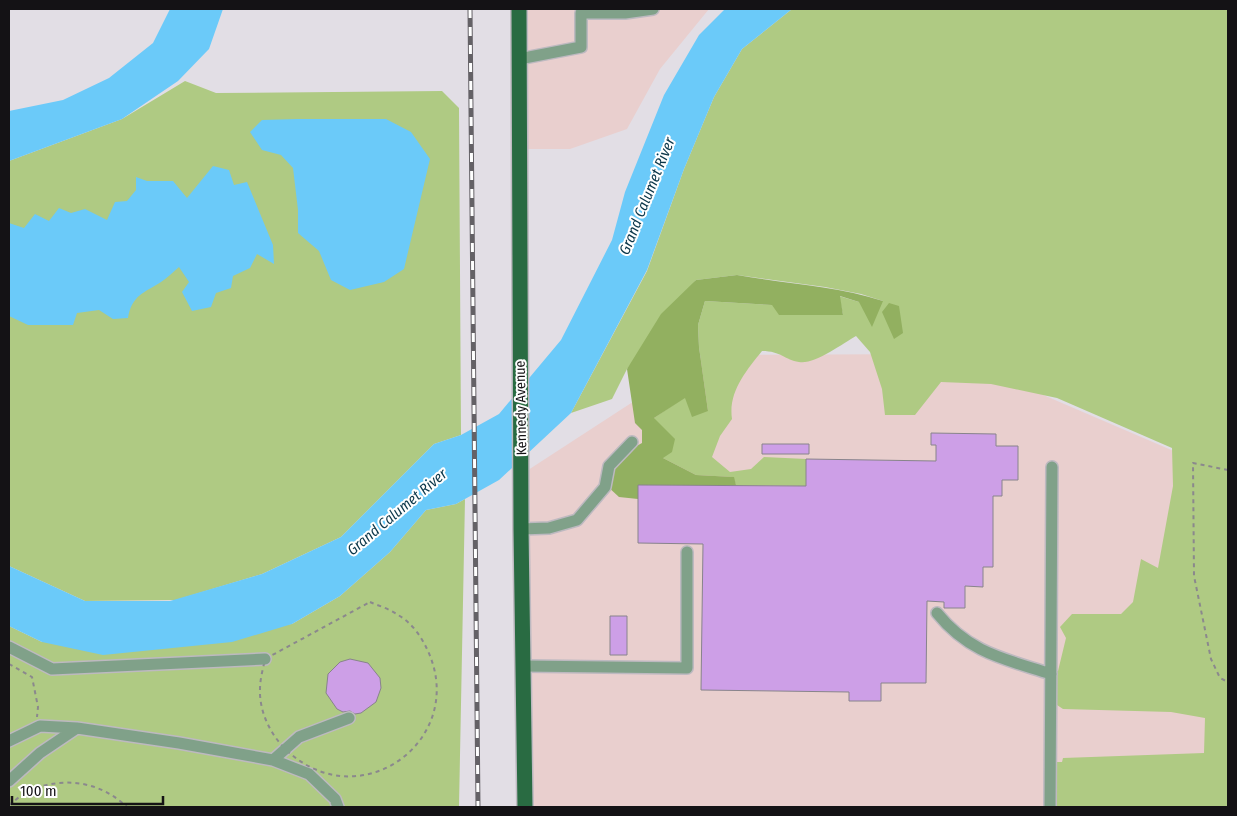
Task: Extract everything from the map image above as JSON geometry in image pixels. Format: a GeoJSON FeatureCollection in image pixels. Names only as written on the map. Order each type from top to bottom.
{"type":"FeatureCollection","features":[{"type":"Feature","properties":{"kind":"main road","name":"Kennedy Avenue"},"geometry":{"type":"LineString","coordinates":[[519,9],[521,529],[525,807]]}},
{"type":"Feature","properties":{"kind":"lane"},"geometry":{"type":"LineString","coordinates":[[519,59],[581,47],[581,11],[625,12],[653,9]]}},
{"type":"Feature","properties":{"kind":"lane"},"geometry":{"type":"LineString","coordinates":[[521,529],[549,528],[577,520],[606,487],[609,466],[632,442]]}},
{"type":"Feature","properties":{"kind":"lane"},"geometry":{"type":"LineString","coordinates":[[1050,807],[1052,467]]}},
{"type":"Feature","properties":{"kind":"lane"},"geometry":{"type":"LineString","coordinates":[[524,666],[687,668],[687,552]]}},
{"type":"Feature","properties":{"kind":"lane"},"geometry":{"type":"LineString","coordinates":[[937,613],[957,635],[972,646],[1051,674]]}},
{"type":"Feature","properties":{"kind":"lane"},"geometry":{"type":"LineString","coordinates":[[9,647],[52,668],[265,659]]}},
{"type":"Feature","properties":{"kind":"lane"},"geometry":{"type":"LineString","coordinates":[[273,760],[299,737],[349,718]]}},
{"type":"Feature","properties":{"kind":"lane"},"geometry":{"type":"LineString","coordinates":[[9,741],[40,726],[77,728],[180,743],[273,760],[309,774],[335,799],[338,807]]}},
{"type":"Feature","properties":{"kind":"lane"},"geometry":{"type":"LineString","coordinates":[[9,780],[40,753],[77,728]]}},
{"type":"Feature","properties":{"kind":"path"},"geometry":{"type":"LineString","coordinates":[[1228,470],[1193,463],[1194,576],[1212,659],[1220,678],[1228,682]]}},
{"type":"Feature","properties":{"kind":"path"},"geometry":{"type":"LineString","coordinates":[[370,602],[398,615],[421,636],[435,665],[438,696],[430,726],[412,751],[387,769],[365,776],[334,776],[305,766],[285,750],[265,720],[260,690],[265,659],[370,602]]}},
{"type":"Feature","properties":{"kind":"path"},"geometry":{"type":"LineString","coordinates":[[9,664],[32,677],[38,707],[36,729]]}},
{"type":"Feature","properties":{"kind":"path"},"geometry":{"type":"LineString","coordinates":[[9,805],[29,790],[60,782],[88,784],[116,796],[127,807]]}},
{"type":"Feature","properties":{"kind":"shaded area"},"geometry":{"type":"Polygon","coordinates":[[[517,9],[709,9],[660,69],[627,129],[570,149],[518,149],[517,9]]]}},
{"type":"Feature","properties":{"kind":"shaded area"},"geometry":{"type":"Polygon","coordinates":[[[948,354],[1176,452],[1209,756],[1067,807],[525,807],[522,474],[705,355],[948,354]]]}},
{"type":"Feature","properties":{"kind":"green space"},"geometry":{"type":"Polygon","coordinates":[[[792,9],[1228,9],[1228,807],[1055,807],[1055,762],[1062,762],[1063,758],[1204,753],[1205,718],[1171,712],[1063,709],[1057,705],[1055,671],[1058,671],[1066,638],[1060,627],[1072,614],[1121,614],[1133,602],[1141,559],[1158,568],[1173,486],[1172,448],[1057,398],[991,384],[941,382],[915,415],[885,415],[882,389],[870,352],[856,336],[836,349],[805,362],[794,361],[774,352],[762,351],[740,382],[731,409],[732,419],[720,436],[712,457],[730,472],[751,469],[764,457],[806,459],[806,486],[736,485],[733,477],[696,475],[663,458],[654,418],[685,397],[708,411],[699,347],[698,325],[705,301],[772,305],[843,315],[839,296],[859,302],[883,301],[861,294],[825,287],[737,275],[696,280],[627,369],[612,399],[571,413],[647,271],[684,169],[714,97],[742,49],[792,9]]]}},
{"type":"Feature","properties":{"kind":"green space"},"geometry":{"type":"Polygon","coordinates":[[[185,81],[216,93],[442,91],[459,108],[461,435],[434,444],[341,537],[262,574],[176,600],[85,601],[9,566],[9,161],[122,119],[185,81]]]}},
{"type":"Feature","properties":{"kind":"green space"},"geometry":{"type":"Polygon","coordinates":[[[737,275],[847,292],[883,301],[872,327],[859,302],[840,296],[843,315],[779,315],[772,305],[705,301],[698,325],[699,347],[708,411],[692,417],[685,398],[654,418],[675,439],[672,452],[663,458],[696,475],[734,477],[736,485],[639,485],[638,499],[619,497],[606,485],[622,454],[642,443],[642,430],[635,423],[627,369],[661,314],[696,280],[737,275]]]}},
{"type":"Feature","properties":{"kind":"green space"},"geometry":{"type":"Polygon","coordinates":[[[889,303],[899,306],[903,333],[894,339],[882,312],[889,303]]]}},
{"type":"Feature","properties":{"kind":"green space"},"geometry":{"type":"Polygon","coordinates":[[[465,499],[459,807],[9,807],[9,626],[42,642],[292,624],[340,596],[390,552],[426,510],[456,504],[465,499]]]}},
{"type":"Feature","properties":{"kind":"water"},"geometry":{"type":"Polygon","coordinates":[[[170,9],[223,9],[209,49],[178,81],[122,119],[9,161],[9,111],[63,100],[109,78],[153,43],[170,9]]]}},
{"type":"Feature","properties":{"kind":"water","name":"Grand Calumet River"},"geometry":{"type":"Polygon","coordinates":[[[725,9],[792,9],[742,49],[714,97],[684,169],[647,270],[571,413],[499,480],[456,504],[426,510],[390,552],[340,596],[292,624],[232,642],[103,655],[42,642],[9,626],[9,566],[85,601],[170,601],[262,574],[341,537],[434,444],[461,435],[499,414],[561,340],[612,240],[625,192],[664,95],[699,35],[725,9]]]}},
{"type":"Feature","properties":{"kind":"water"},"geometry":{"type":"Polygon","coordinates":[[[386,119],[411,132],[430,159],[404,269],[384,282],[350,290],[331,280],[319,251],[298,233],[298,210],[293,168],[281,155],[262,150],[250,132],[262,120],[386,119]]]}},
{"type":"Feature","properties":{"kind":"water"},"geometry":{"type":"Polygon","coordinates":[[[213,166],[229,170],[234,185],[247,182],[273,245],[274,264],[257,254],[250,268],[233,276],[231,288],[216,293],[211,307],[192,311],[182,292],[189,282],[179,267],[136,299],[132,304],[128,318],[113,319],[99,310],[77,313],[73,325],[28,325],[9,316],[9,223],[24,228],[35,214],[49,221],[59,208],[71,213],[85,209],[107,220],[115,202],[127,201],[136,190],[136,177],[147,181],[173,181],[187,198],[213,166]]]}},
{"type":"Feature","properties":{"kind":"building"},"geometry":{"type":"Polygon","coordinates":[[[931,433],[996,434],[996,446],[1018,446],[1018,480],[1002,480],[1002,496],[993,496],[993,567],[983,567],[983,587],[965,586],[965,608],[944,608],[944,602],[927,601],[926,683],[881,683],[881,701],[849,701],[849,692],[701,690],[703,544],[638,543],[638,485],[806,486],[806,459],[936,461],[936,445],[931,445],[931,433]]]}},
{"type":"Feature","properties":{"kind":"building"},"geometry":{"type":"Polygon","coordinates":[[[762,444],[809,444],[809,454],[762,454],[762,444]]]}},
{"type":"Feature","properties":{"kind":"building"},"geometry":{"type":"Polygon","coordinates":[[[610,616],[627,616],[627,655],[610,655],[610,616]]]}},
{"type":"Feature","properties":{"kind":"building"},"geometry":{"type":"Polygon","coordinates":[[[350,659],[368,663],[380,678],[381,688],[376,702],[361,713],[355,714],[350,711],[343,712],[337,709],[326,693],[328,674],[340,662],[350,659]]]}},
{"type":"Feature","properties":{"kind":"railway"},"geometry":{"type":"LineString","coordinates":[[470,9],[478,807]]}}]}
